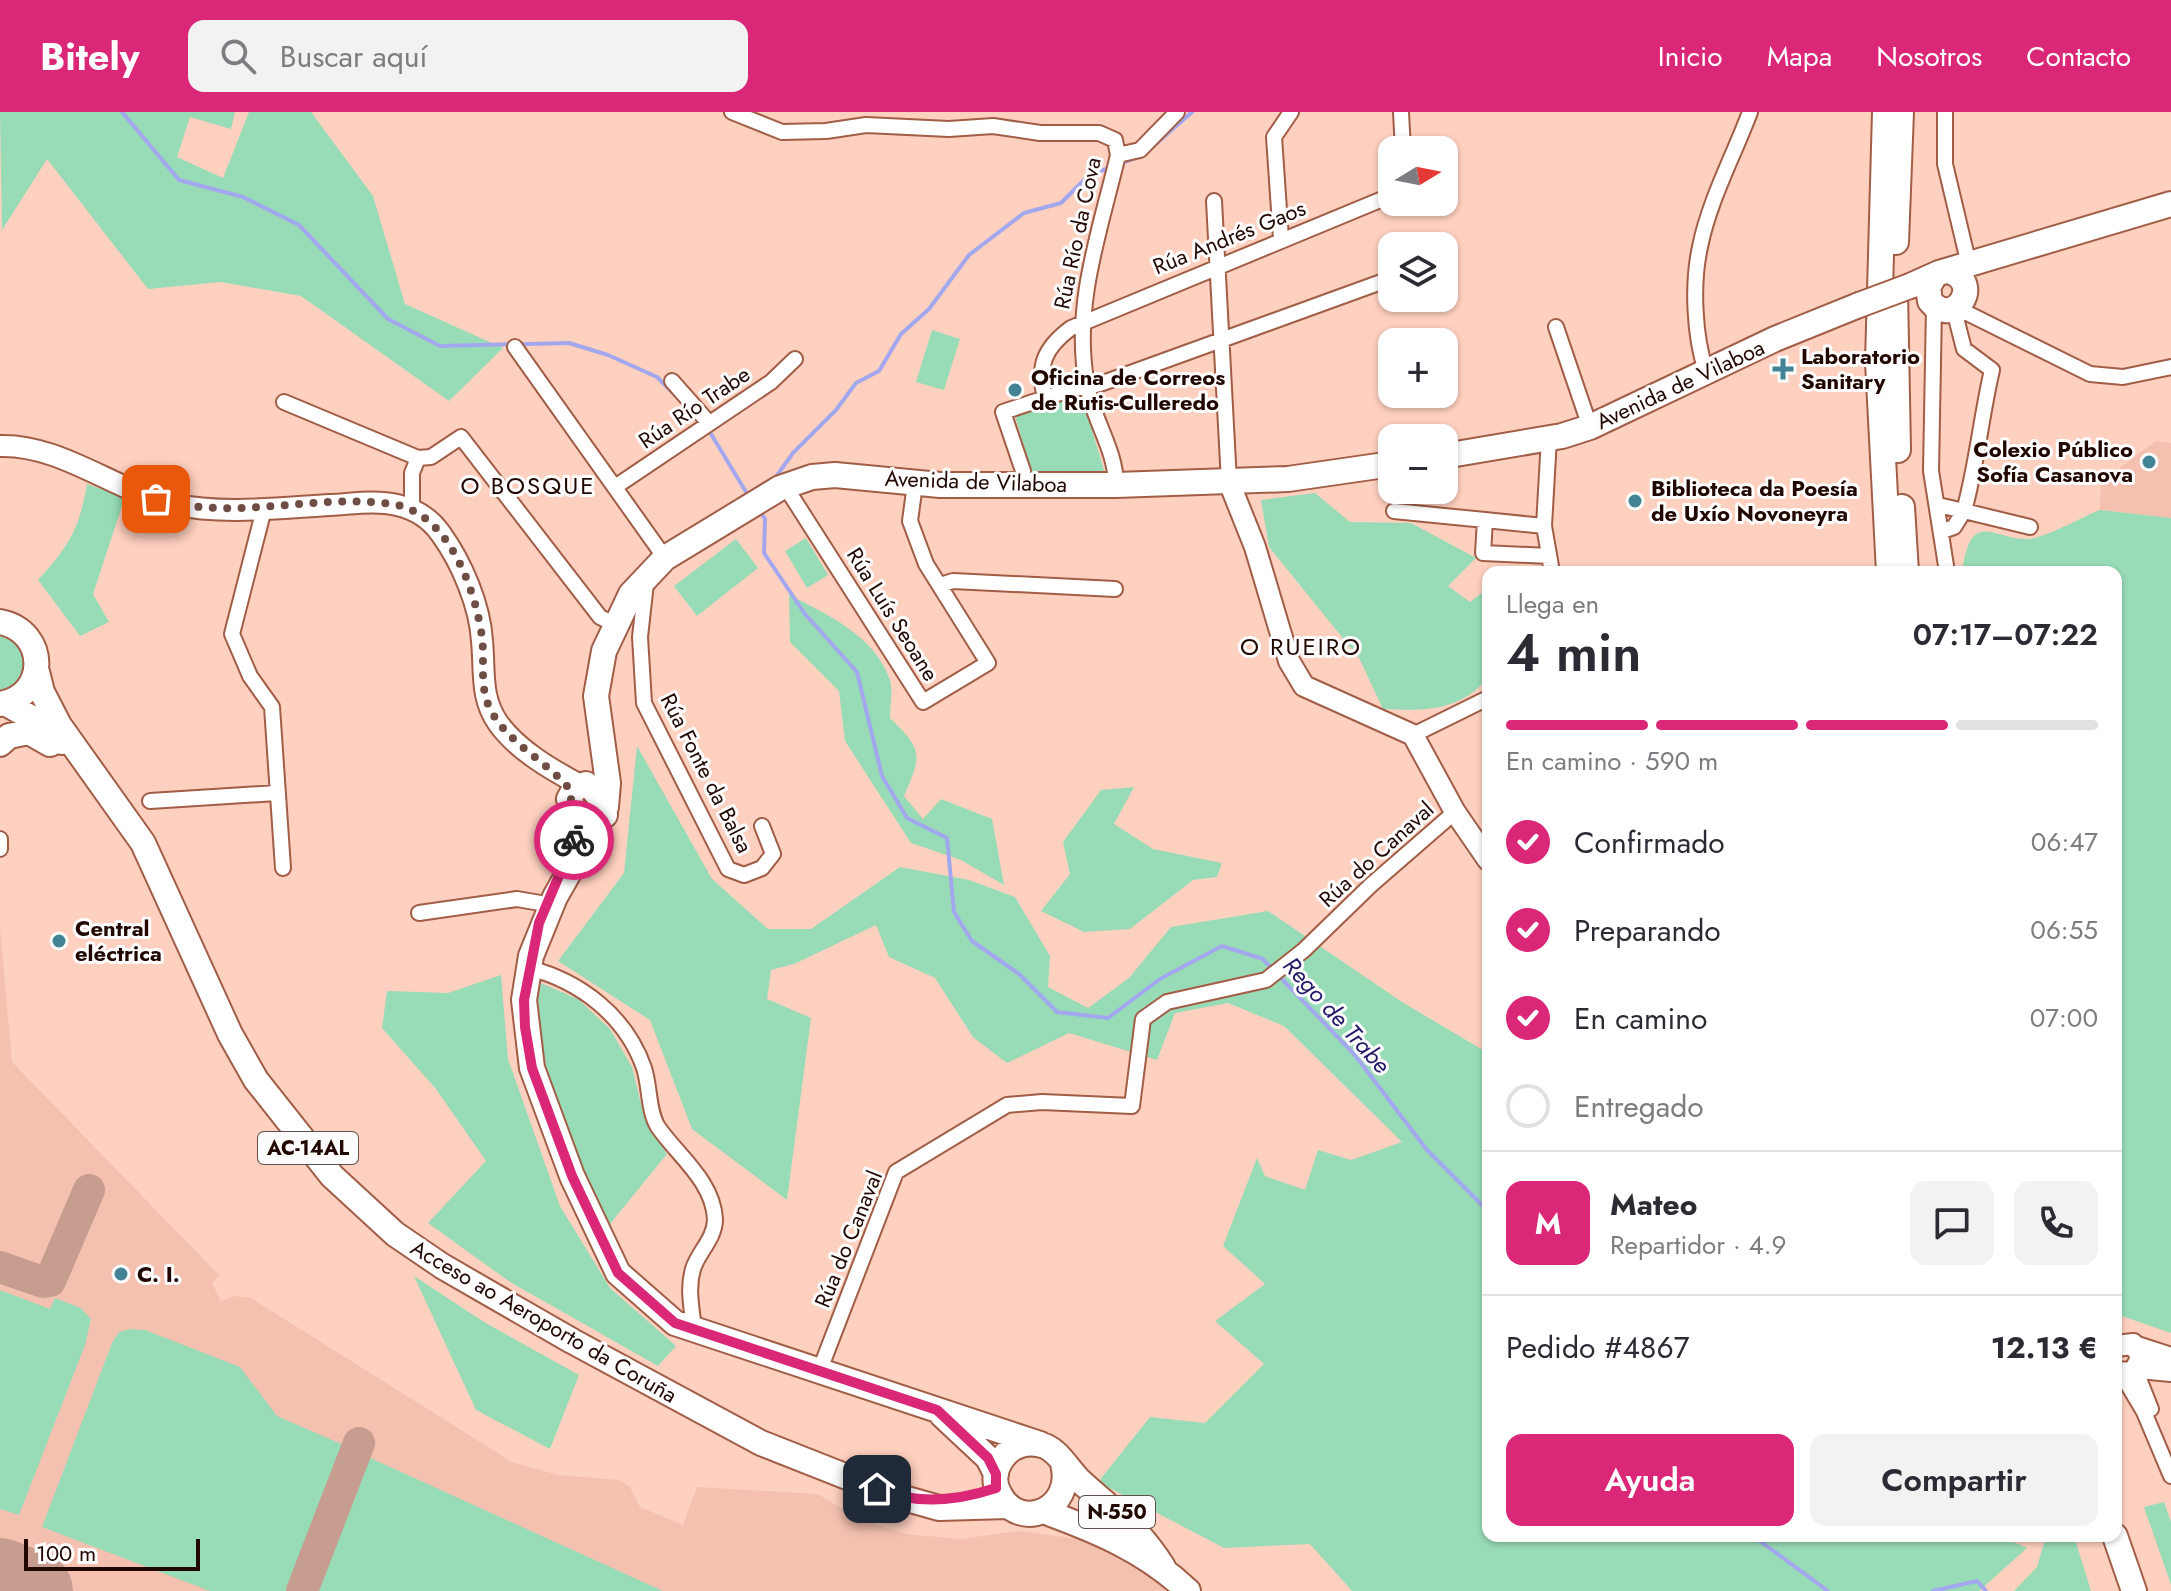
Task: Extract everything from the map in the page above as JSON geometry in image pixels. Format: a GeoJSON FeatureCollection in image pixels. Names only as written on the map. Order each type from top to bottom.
{"type":"FeatureCollection","features":[{"type":"Feature","properties":{"kind":"highway"},"geometry":{"type":"LineString","coordinates":[[1885,112],[1878,362],[1889,566]]}},
{"type":"Feature","properties":{"kind":"highway"},"geometry":{"type":"LineString","coordinates":[[1901,112],[1895,280],[1898,450],[1906,566]]}},
{"type":"Feature","properties":{"kind":"highway","name":"Avenida de Vilaboa"},"geometry":{"type":"LineString","coordinates":[[1458,454],[1549,438],[1590,427],[1706,371],[1859,305],[1950,289],[2171,204]]}},
{"type":"Feature","properties":{"kind":"highway","name":"Avenida de Vilaboa"},"geometry":{"type":"LineString","coordinates":[[596,696],[600,664],[611,631],[658,565],[782,487],[835,475],[915,484],[1229,482],[1301,478],[1378,466]]}},
{"type":"Feature","properties":{"kind":"highway","name":"Acceso ao Aeroporto da Coruña"},"geometry":{"type":"LineString","coordinates":[[0,622],[21,629],[30,638],[38,660],[37,672],[42,692],[53,714],[143,843],[230,1034],[256,1080],[332,1176],[395,1234],[585,1349],[761,1443],[893,1495],[960,1500],[1000,1489]]}},
{"type":"Feature","properties":{"kind":"highway","name":"Acceso ao Aeroporto da Coruña"},"geometry":{"type":"LineString","coordinates":[[2,704],[26,692],[37,672]]}},
{"type":"Feature","properties":{"kind":"highway"},"geometry":{"type":"LineString","coordinates":[[530,962],[606,836],[616,803],[617,779],[606,717],[596,696]]}},
{"type":"Feature","properties":{"kind":"highway"},"geometry":{"type":"LineString","coordinates":[[596,696],[593,776],[578,794],[574,839],[546,904],[530,962],[525,1013],[532,1068],[572,1176],[618,1273],[675,1323],[1040,1444]]}},
{"type":"Feature","properties":{"kind":"highway"},"geometry":{"type":"LineString","coordinates":[[596,696],[608,783],[604,806]]}},
{"type":"Feature","properties":{"kind":"highway","name":"Acceso ao Aeroporto da Coruña"},"geometry":{"type":"LineString","coordinates":[[2,704],[46,726],[94,775]]}},
{"type":"Feature","properties":{"kind":"highway","name":"AC-14AL"},"geometry":{"type":"LineString","coordinates":[[0,744],[9,736],[29,732],[94,775]]}},
{"type":"Feature","properties":{"kind":"highway"},"geometry":{"type":"LineString","coordinates":[[530,962],[555,897],[612,796],[610,739]]}},
{"type":"Feature","properties":{"kind":"highway"},"geometry":{"type":"LineString","coordinates":[[575,885],[601,835],[606,818],[599,795],[578,794]]}},
{"type":"Feature","properties":{"kind":"highway"},"geometry":{"type":"LineString","coordinates":[[937,1410],[988,1458],[1000,1489]]}},
{"type":"Feature","properties":{"kind":"highway"},"geometry":{"type":"LineString","coordinates":[[1000,1489],[1006,1452],[1028,1443],[1040,1444]]}},
{"type":"Feature","properties":{"kind":"highway","name":"N-550"},"geometry":{"type":"LineString","coordinates":[[1040,1444],[1050,1448],[1063,1464],[1142,1534],[1163,1567]]}},
{"type":"Feature","properties":{"kind":"highway","name":"N-550"},"geometry":{"type":"LineString","coordinates":[[1043,1511],[1053,1506],[1065,1486],[1063,1464]]}},
{"type":"Feature","properties":{"kind":"highway","name":"N-550"},"geometry":{"type":"LineString","coordinates":[[1000,1489],[1019,1512],[1043,1511],[1113,1537],[1163,1567],[1188,1591]]}},
{"type":"Feature","properties":{"kind":"highway"},"geometry":{"type":"LineString","coordinates":[[2100,1542],[2117,1591]]}},
{"type":"Feature","properties":{"kind":"highway"},"geometry":{"type":"LineString","coordinates":[[2117,1542],[2134,1591]]}},
{"type":"Feature","properties":{"kind":"street","name":"Rúa Río da Cova"},"geometry":{"type":"LineString","coordinates":[[732,112],[782,132],[826,131],[866,125],[1099,133],[1115,140],[1118,155],[1081,323],[1087,387],[1116,468],[1116,485]]}},
{"type":"Feature","properties":{"kind":"street"},"geometry":{"type":"LineString","coordinates":[[1118,155],[1140,150],[1177,112]]}},
{"type":"Feature","properties":{"kind":"street"},"geometry":{"type":"LineString","coordinates":[[1281,239],[1274,137],[1291,112]]}},
{"type":"Feature","properties":{"kind":"street"},"geometry":{"type":"LineString","coordinates":[[1401,112],[1402,136]]}},
{"type":"Feature","properties":{"kind":"street"},"geometry":{"type":"LineString","coordinates":[[1706,371],[1697,305],[1699,248],[1750,112]]}},
{"type":"Feature","properties":{"kind":"street"},"geometry":{"type":"LineString","coordinates":[[1943,531],[1954,527],[1964,511],[1979,451],[1980,425],[1992,370],[1964,349],[1950,289],[1945,112]]}},
{"type":"Feature","properties":{"kind":"street"},"geometry":{"type":"LineString","coordinates":[[1214,201],[1220,264],[1229,482],[1255,547],[1289,661],[1304,686],[1413,735],[1455,812],[1482,851]]}},
{"type":"Feature","properties":{"kind":"street","name":"Rúa Andrés Gaos"},"geometry":{"type":"LineString","coordinates":[[1045,398],[1039,375],[1045,354],[1054,341],[1081,323],[1378,201]]}},
{"type":"Feature","properties":{"kind":"street"},"geometry":{"type":"LineString","coordinates":[[1023,484],[1023,471],[1003,412],[1224,341],[1378,283]]}},
{"type":"Feature","properties":{"kind":"street"},"geometry":{"type":"LineString","coordinates":[[1950,289],[1988,325],[2090,374],[2141,375],[2171,367]]}},
{"type":"Feature","properties":{"kind":"street"},"geometry":{"type":"LineString","coordinates":[[1946,566],[1931,471],[1932,341],[1950,289]]}},
{"type":"Feature","properties":{"kind":"street"},"geometry":{"type":"LineString","coordinates":[[1556,327],[1590,427]]}},
{"type":"Feature","properties":{"kind":"street"},"geometry":{"type":"LineString","coordinates":[[515,347],[615,487],[658,565]]}},
{"type":"Feature","properties":{"kind":"street","name":"Rúa Río Trabe"},"geometry":{"type":"LineString","coordinates":[[615,487],[771,382],[795,359]]}},
{"type":"Feature","properties":{"kind":"street"},"geometry":{"type":"LineString","coordinates":[[672,381],[709,423]]}},
{"type":"Feature","properties":{"kind":"street"},"geometry":{"type":"LineString","coordinates":[[284,402],[418,458],[431,457],[461,437],[611,631]]}},
{"type":"Feature","properties":{"kind":"street"},"geometry":{"type":"LineString","coordinates":[[1549,438],[1544,526],[1551,566]]}},
{"type":"Feature","properties":{"kind":"street"},"geometry":{"type":"LineString","coordinates":[[0,446],[40,451],[138,494],[173,504],[264,509],[370,502],[412,509],[426,517],[441,533],[475,606],[482,642],[484,690],[499,725],[578,794]]}},
{"type":"Feature","properties":{"kind":"street"},"geometry":{"type":"LineString","coordinates":[[412,509],[412,473],[418,458]]}},
{"type":"Feature","properties":{"kind":"street"},"geometry":{"type":"LineString","coordinates":[[915,484],[910,521],[926,564],[940,585],[953,581],[1115,589]]}},
{"type":"Feature","properties":{"kind":"street","name":"Rúa Luís Seoane"},"geometry":{"type":"LineString","coordinates":[[782,487],[923,702],[988,663],[940,585]]}},
{"type":"Feature","properties":{"kind":"street"},"geometry":{"type":"LineString","coordinates":[[1938,505],[2030,527]]}},
{"type":"Feature","properties":{"kind":"street"},"geometry":{"type":"LineString","coordinates":[[264,509],[232,634],[250,676],[272,707],[283,868]]}},
{"type":"Feature","properties":{"kind":"street"},"geometry":{"type":"LineString","coordinates":[[1394,511],[1544,526]]}},
{"type":"Feature","properties":{"kind":"street"},"geometry":{"type":"LineString","coordinates":[[1485,520],[1483,553],[1549,556]]}},
{"type":"Feature","properties":{"kind":"street","name":"Rúa Fonte da Balsa"},"geometry":{"type":"LineString","coordinates":[[658,565],[641,613],[644,703],[728,869],[744,875],[762,868],[773,854],[762,826]]}},
{"type":"Feature","properties":{"kind":"street","name":"Rúa Fonte da Balsa"},"geometry":{"type":"LineString","coordinates":[[611,631],[628,629],[641,665]]}},
{"type":"Feature","properties":{"kind":"street"},"geometry":{"type":"LineString","coordinates":[[1413,735],[1482,701]]}},
{"type":"Feature","properties":{"kind":"street"},"geometry":{"type":"LineString","coordinates":[[150,801],[276,793]]}},
{"type":"Feature","properties":{"kind":"street","name":"Rúa do Canaval"},"geometry":{"type":"LineString","coordinates":[[819,1372],[896,1172],[1007,1105],[1042,1102],[1132,1106],[1143,1019],[1167,1002],[1266,980],[1304,950],[1371,885],[1455,812]]}},
{"type":"Feature","properties":{"kind":"street"},"geometry":{"type":"LineString","coordinates":[[0,839],[0,849]]}},
{"type":"Feature","properties":{"kind":"street"},"geometry":{"type":"LineString","coordinates":[[419,913],[517,899],[546,904]]}},
{"type":"Feature","properties":{"kind":"street"},"geometry":{"type":"LineString","coordinates":[[530,962],[577,985],[619,1023],[643,1067],[656,1124],[687,1161],[711,1197],[715,1222],[708,1245],[694,1265],[689,1286],[694,1329]]}},
{"type":"Feature","properties":{"kind":"street"},"geometry":{"type":"LineString","coordinates":[[2123,1342],[2171,1358]]}},
{"type":"Feature","properties":{"kind":"street"},"geometry":{"type":"LineString","coordinates":[[2123,1342],[2142,1357],[2128,1371]]}},
{"type":"Feature","properties":{"kind":"street"},"geometry":{"type":"LineString","coordinates":[[2128,1371],[2171,1371]]}},
{"type":"Feature","properties":{"kind":"street"},"geometry":{"type":"LineString","coordinates":[[2128,1371],[2151,1409],[2165,1460]]}},
{"type":"Feature","properties":{"kind":"street"},"geometry":{"type":"LineString","coordinates":[[2128,1371],[2171,1476]]}},
{"type":"Feature","properties":{"kind":"street"},"geometry":{"type":"LineString","coordinates":[[2151,1409],[2154,1385],[2171,1371]]}},
{"type":"Feature","properties":{"kind":"shaded area","name":"Colexio Público Sofía Casanova"},"geometry":{"type":"Polygon","coordinates":[[[2156,441],[2171,443],[2171,518],[2100,510],[2101,482],[2156,441]]]}},
{"type":"Feature","properties":{"kind":"shaded area"},"geometry":{"type":"Polygon","coordinates":[[[0,927],[12,1062],[219,1275],[212,1283],[221,1301],[234,1296],[251,1298],[512,1462],[558,1475],[619,1480],[630,1487],[640,1507],[683,1525],[697,1487],[818,1494],[858,1519],[905,1534],[961,1539],[1017,1531],[1080,1539],[1132,1561],[1172,1591],[0,1591],[0,927]]]}},
{"type":"Feature","properties":{"kind":"green space"},"geometry":{"type":"Polygon","coordinates":[[[0,112],[235,112],[231,129],[190,117],[177,157],[223,178],[249,112],[311,112],[373,196],[405,304],[503,348],[449,401],[301,296],[221,282],[148,289],[47,159],[2,230],[0,112]]]}},
{"type":"Feature","properties":{"kind":"green space"},"geometry":{"type":"Polygon","coordinates":[[[932,330],[960,339],[944,390],[916,382],[932,330]]]}},
{"type":"Feature","properties":{"kind":"green space"},"geometry":{"type":"Polygon","coordinates":[[[1077,394],[1082,397],[1104,470],[1097,478],[1032,473],[1014,413],[1077,394]]]}},
{"type":"Feature","properties":{"kind":"green space"},"geometry":{"type":"Polygon","coordinates":[[[87,484],[125,497],[93,594],[109,622],[80,636],[38,580],[72,536],[87,484]]]}},
{"type":"Feature","properties":{"kind":"green space"},"geometry":{"type":"Polygon","coordinates":[[[1315,493],[1350,522],[1411,523],[1476,558],[1448,586],[1470,602],[1482,593],[1482,684],[1466,697],[1440,707],[1383,709],[1359,658],[1269,547],[1261,500],[1315,493]]]}},
{"type":"Feature","properties":{"kind":"green space"},"geometry":{"type":"Polygon","coordinates":[[[2100,510],[2171,518],[2171,1333],[2122,1316],[2122,566],[1963,566],[1971,539],[1978,533],[2029,539],[2055,531],[2100,510]]]}},
{"type":"Feature","properties":{"kind":"green space"},"geometry":{"type":"Polygon","coordinates":[[[806,538],[828,575],[807,588],[785,551],[806,538]]]}},
{"type":"Feature","properties":{"kind":"green space"},"geometry":{"type":"Polygon","coordinates":[[[736,539],[758,568],[697,616],[674,586],[736,539]]]}},
{"type":"Feature","properties":{"kind":"green space"},"geometry":{"type":"Polygon","coordinates":[[[789,595],[848,628],[883,664],[890,680],[890,718],[909,738],[916,754],[914,771],[904,796],[923,819],[941,799],[992,819],[1004,885],[961,860],[911,843],[845,741],[839,691],[790,642],[789,595]]]}},
{"type":"Feature","properties":{"kind":"green space"},"geometry":{"type":"Polygon","coordinates":[[[0,631],[19,644],[24,662],[17,680],[0,694],[0,631]]]}},
{"type":"Feature","properties":{"kind":"green space"},"geometry":{"type":"Polygon","coordinates":[[[637,746],[712,879],[768,929],[811,929],[900,867],[969,880],[1015,897],[1050,956],[1048,987],[1088,1008],[1129,978],[1171,927],[1268,911],[1402,1002],[1482,1049],[1482,1542],[2014,1542],[2027,1548],[1979,1591],[1352,1591],[1310,1544],[1224,1548],[1098,1482],[1150,1417],[1205,1423],[1264,1364],[1215,1321],[1265,1284],[1223,1246],[1257,1158],[1265,1176],[1305,1190],[1318,1150],[1351,1160],[1402,1142],[1284,1026],[1228,1003],[1175,1013],[1157,1060],[1069,1033],[1007,1063],[973,1037],[935,978],[889,957],[876,925],[794,964],[771,970],[767,999],[811,1018],[787,1200],[692,1129],[650,1020],[558,961],[624,873],[637,746]]]}},
{"type":"Feature","properties":{"kind":"green space"},"geometry":{"type":"Polygon","coordinates":[[[1134,787],[1114,824],[1153,849],[1222,863],[1217,877],[1193,880],[1130,929],[1084,932],[1041,911],[1070,874],[1063,842],[1101,790],[1134,787]]]}},
{"type":"Feature","properties":{"kind":"green space"},"geometry":{"type":"Polygon","coordinates":[[[501,975],[508,1059],[560,1206],[610,1288],[676,1346],[658,1366],[510,1282],[428,1223],[486,1161],[436,1089],[382,1028],[387,991],[448,993],[501,975]]]}},
{"type":"Feature","properties":{"kind":"green space"},"geometry":{"type":"Polygon","coordinates":[[[541,983],[578,999],[610,1029],[632,1067],[644,1116],[667,1154],[609,1225],[576,1154],[546,1067],[537,1020],[541,983]]]}},
{"type":"Feature","properties":{"kind":"green space"},"geometry":{"type":"Polygon","coordinates":[[[414,1276],[484,1322],[579,1375],[550,1449],[476,1410],[414,1276]]]}},
{"type":"Feature","properties":{"kind":"green space"},"geometry":{"type":"Polygon","coordinates":[[[0,1290],[50,1309],[55,1298],[81,1308],[91,1319],[85,1345],[19,1515],[0,1509],[0,1290]]]}},
{"type":"Feature","properties":{"kind":"green space"},"geometry":{"type":"Polygon","coordinates":[[[145,1330],[240,1367],[277,1416],[348,1447],[294,1591],[210,1591],[42,1527],[112,1343],[119,1332],[145,1330]]]}},
{"type":"Feature","properties":{"kind":"green space"},"geometry":{"type":"Polygon","coordinates":[[[366,1456],[663,1591],[312,1591],[366,1456]]]}},
{"type":"Feature","properties":{"kind":"green space"},"geometry":{"type":"Polygon","coordinates":[[[2164,1502],[2171,1522],[2171,1585],[2144,1507],[2164,1502]]]}},
{"type":"Feature","properties":{"kind":"green space"},"geometry":{"type":"Polygon","coordinates":[[[2044,1542],[2076,1542],[2091,1591],[2014,1591],[2037,1567],[2044,1542]]]}},
{"type":"Feature","properties":{"kind":"waterway","name":"Rego de Trabe"},"geometry":{"type":"LineString","coordinates":[[122,112],[179,180],[243,197],[299,225],[388,319],[440,346],[569,343],[608,355],[657,377],[680,400]]}},
{"type":"Feature","properties":{"kind":"waterway"},"geometry":{"type":"LineString","coordinates":[[1149,150],[1192,112]]}},
{"type":"Feature","properties":{"kind":"waterway"},"geometry":{"type":"LineString","coordinates":[[1120,164],[1138,157]]}},
{"type":"Feature","properties":{"kind":"waterway"},"geometry":{"type":"LineString","coordinates":[[775,478],[793,453],[836,410],[856,383],[879,371],[901,334],[929,309],[969,255],[1024,213],[1061,203],[1089,175],[1112,167]]}},
{"type":"Feature","properties":{"kind":"waterway","name":"Rego de Trabe"},"geometry":{"type":"LineString","coordinates":[[708,429],[749,497]]}},
{"type":"Feature","properties":{"kind":"waterway","name":"Rego de Trabe"},"geometry":{"type":"LineString","coordinates":[[759,510],[765,519],[764,553],[805,614],[857,672],[882,776],[907,818],[947,838],[954,912],[972,941],[1019,974],[1057,1012],[1108,1018],[1160,979],[1222,946],[1263,959],[1272,969]]}},
{"type":"Feature","properties":{"kind":"waterway","name":"Rego de Trabe"},"geometry":{"type":"LineString","coordinates":[[1278,975],[1354,1054],[1427,1150],[1482,1205]]}},
{"type":"Feature","properties":{"kind":"waterway","name":"Rego de Trabe"},"geometry":{"type":"LineString","coordinates":[[1761,1542],[1828,1591]]}},
{"type":"Feature","properties":{"kind":"waterway","name":"Rego de Trabe"},"geometry":{"type":"LineString","coordinates":[[1933,1591],[1977,1581],[1986,1591]]}},
{"type":"Feature","properties":{"kind":"taxiway"},"geometry":{"type":"LineString","coordinates":[[0,1267],[43,1282],[50,1281],[89,1190]]}},
{"type":"Feature","properties":{"kind":"taxiway"},"geometry":{"type":"LineString","coordinates":[[302,1591],[359,1443]]}},
{"type":"Feature","properties":{"kind":"runway"},"geometry":{"type":"LineString","coordinates":[[0,1578],[33,1591]]}},
{"type":"Feature","properties":{"kind":"way so far"},"geometry":{"type":"LineString","coordinates":[[156,499],[204,508],[243,509],[370,502],[395,504],[426,517],[441,533],[457,561],[475,606],[482,642],[484,690],[489,706],[499,725],[553,770],[567,786],[571,793],[569,803],[576,815],[574,840]]}},
{"type":"Feature","properties":{"kind":"place","name":"Laboratorio Sanitary"},"geometry":{"type":"Point","coordinates":[1783,369]}},
{"type":"Feature","properties":{"kind":"place","name":"Oficina de Correos de Rutis-Culleredo"},"geometry":{"type":"Point","coordinates":[1015,390]}},
{"type":"Feature","properties":{"kind":"place","name":"Colexio Público Sofía Casanova"},"geometry":{"type":"Point","coordinates":[2149,462]}},
{"type":"Feature","properties":{"kind":"place","name":"Biblioteca da Poesía de Uxío Novoneyra"},"geometry":{"type":"Point","coordinates":[1635,501]}},
{"type":"Feature","properties":{"kind":"place","name":"Central eléctrica"},"geometry":{"type":"Point","coordinates":[59,941]}},
{"type":"Feature","properties":{"kind":"place","name":"C. I."},"geometry":{"type":"Point","coordinates":[121,1274]}},
{"type":"Feature","properties":{"kind":"district","name":"O BOSQUE"},"geometry":{"type":"Point","coordinates":[528,485]}},
{"type":"Feature","properties":{"kind":"district","name":"O RUEIRO"},"geometry":{"type":"Point","coordinates":[1301,646]}},
{"type":"Feature","properties":{"kind":"route"},"geometry":{"type":"LineString","coordinates":[[574,840],[539,923],[524,1000],[532,1068],[572,1176],[618,1273],[675,1323],[937,1410],[988,1458],[996,1474],[996,1488],[960,1500],[893,1495],[877,1489]]}}]}
